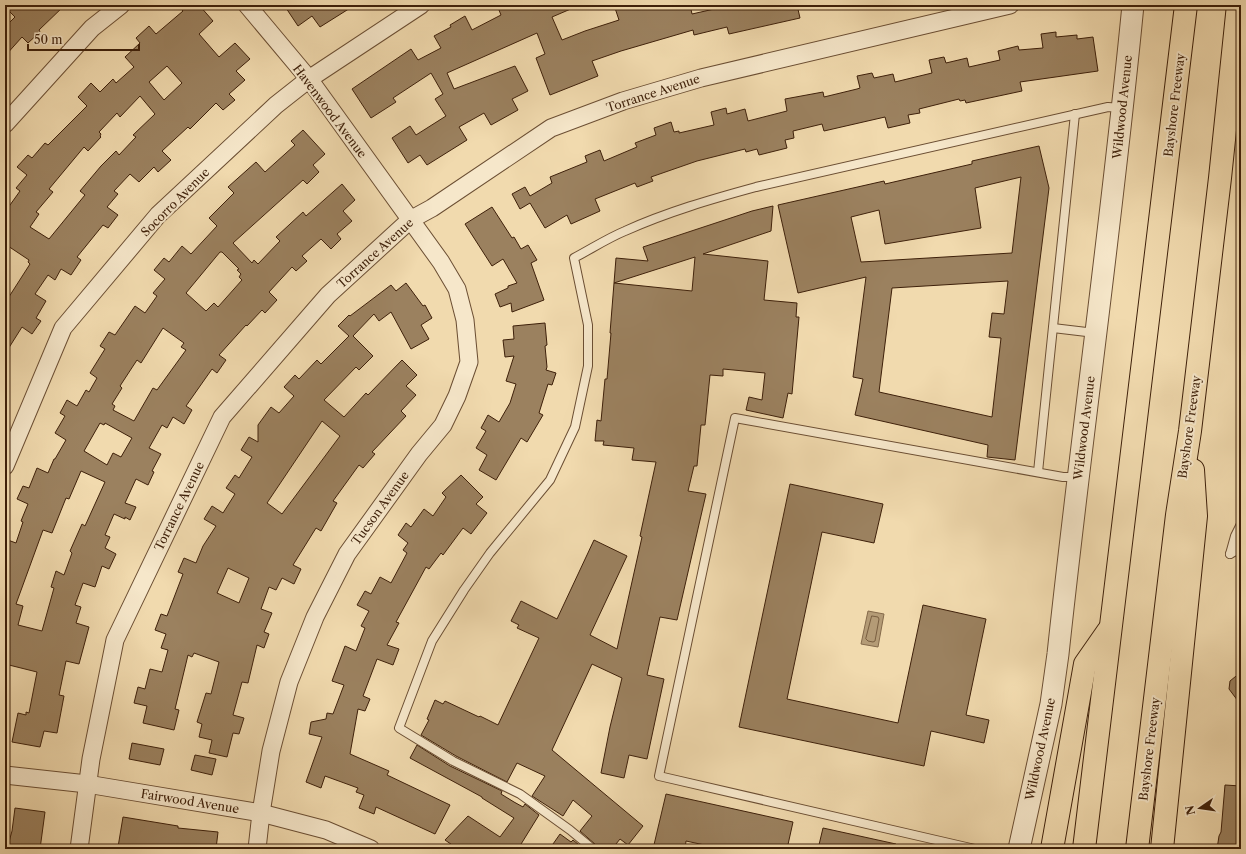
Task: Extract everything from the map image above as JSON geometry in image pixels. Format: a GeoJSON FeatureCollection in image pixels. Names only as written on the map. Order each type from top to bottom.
{"type":"FeatureCollection","features":[{"type":"Feature","properties":{"kind":"highway","name":"Bayshore Freeway"},"geometry":{"type":"LineString","coordinates":[[1084,849],[1186,5]]}},
{"type":"Feature","properties":{"kind":"highway","name":"Bayshore Freeway"},"geometry":{"type":"LineString","coordinates":[[1136,849],[1177,515],[1190,431],[1220,178],[1238,5]]}},
{"type":"Feature","properties":{"kind":"highway"},"geometry":{"type":"LineString","coordinates":[[1162,849],[1196,516],[1190,431]]}},
{"type":"Feature","properties":{"kind":"highway"},"geometry":{"type":"LineString","coordinates":[[1052,849],[1085,664],[1110,628]]}},
{"type":"Feature","properties":{"kind":"street"},"geometry":{"type":"LineString","coordinates":[[5,124],[92,28],[121,5]]}},
{"type":"Feature","properties":{"kind":"street","name":"Havenwood Avenue"},"geometry":{"type":"LineString","coordinates":[[247,5],[309,79],[410,220]]}},
{"type":"Feature","properties":{"kind":"street","name":"Socorro Avenue"},"geometry":{"type":"LineString","coordinates":[[5,466],[63,328],[158,215],[276,105],[309,79],[422,5]]}},
{"type":"Feature","properties":{"kind":"street","name":"Torrance Avenue"},"geometry":{"type":"LineString","coordinates":[[79,849],[87,784],[115,640],[222,417],[328,295],[410,220],[432,208],[551,128],[623,101],[701,78],[1010,5]]}},
{"type":"Feature","properties":{"kind":"street","name":"Wildwood Avenue"},"geometry":{"type":"LineString","coordinates":[[1019,849],[1050,704],[1058,654],[1071,477],[1095,333],[1123,108],[1132,5]]}},
{"type":"Feature","properties":{"kind":"street","name":"Tucson Avenue"},"geometry":{"type":"LineString","coordinates":[[257,849],[271,751],[288,682],[315,617],[347,554],[419,454],[443,425],[457,396],[469,362],[465,320],[457,289],[441,262],[410,220]]}},
{"type":"Feature","properties":{"kind":"street","name":"Fairwood Avenue"},"geometry":{"type":"LineString","coordinates":[[5,775],[87,784],[261,813],[326,830],[371,849]]}},
{"type":"Feature","properties":{"kind":"lane"},"geometry":{"type":"LineString","coordinates":[[593,849],[570,830],[520,794],[453,761],[399,728],[432,641],[464,590],[490,553],[550,480],[575,427],[588,366],[588,325],[574,258],[625,231],[714,198],[1075,114],[1108,107],[1123,108]]}},
{"type":"Feature","properties":{"kind":"lane"},"geometry":{"type":"LineString","coordinates":[[1038,472],[1075,114]]}},
{"type":"Feature","properties":{"kind":"lane"},"geometry":{"type":"LineString","coordinates":[[1053,328],[1095,333]]}},
{"type":"Feature","properties":{"kind":"lane"},"geometry":{"type":"LineString","coordinates":[[975,849],[659,776],[735,418],[1071,477]]}},
{"type":"Feature","properties":{"kind":"lane"},"geometry":{"type":"LineString","coordinates":[[1241,524],[1230,554],[1241,548]]}},
{"type":"Feature","properties":{"kind":"water"},"geometry":{"type":"Polygon","coordinates":[[[868,611],[884,614],[878,647],[861,644],[868,611]]]}},
{"type":"Feature","properties":{"kind":"building"},"geometry":{"type":"Polygon","coordinates":[[[5,5],[65,5],[28,43],[22,37],[5,56],[5,27],[15,17],[5,7],[5,5]]]}},
{"type":"Feature","properties":{"kind":"building"},"geometry":{"type":"Polygon","coordinates":[[[178,5],[199,5],[213,21],[199,34],[219,57],[235,43],[250,59],[236,71],[245,80],[229,94],[235,100],[223,110],[216,103],[190,129],[188,127],[162,151],[171,160],[158,172],[154,167],[139,182],[130,174],[114,191],[118,194],[107,207],[118,215],[108,228],[103,225],[77,257],[81,260],[71,275],[61,269],[55,280],[48,275],[35,294],[46,301],[36,318],[41,321],[32,334],[22,327],[5,354],[5,303],[30,264],[28,262],[29,260],[5,244],[5,212],[20,191],[16,188],[27,175],[17,167],[28,155],[32,158],[45,143],[48,145],[87,106],[78,97],[91,83],[100,92],[113,79],[116,83],[134,67],[125,57],[140,43],[136,38],[149,26],[156,34],[183,11],[178,5]],[[167,66],[149,82],[164,100],[182,83],[167,66]],[[140,96],[120,117],[117,113],[99,132],[101,137],[88,151],[84,147],[49,189],[53,192],[36,212],[39,214],[30,227],[49,239],[85,195],[80,191],[101,166],[116,151],[119,155],[136,137],[133,135],[155,114],[140,96]]]}},
{"type":"Feature","properties":{"kind":"building"},"geometry":{"type":"Polygon","coordinates":[[[284,5],[355,5],[320,27],[312,16],[298,26],[284,5]]]}},
{"type":"Feature","properties":{"kind":"building"},"geometry":{"type":"Polygon","coordinates":[[[497,5],[580,5],[552,17],[562,40],[619,20],[614,5],[690,5],[692,14],[732,5],[797,5],[800,18],[729,34],[727,27],[694,35],[693,30],[621,51],[592,61],[598,76],[550,95],[536,58],[545,54],[537,33],[447,73],[454,89],[515,66],[528,91],[512,99],[518,110],[491,125],[484,113],[459,127],[467,140],[427,165],[420,155],[408,163],[392,138],[410,126],[416,135],[446,116],[435,99],[443,94],[431,73],[393,98],[396,102],[371,118],[352,89],[411,49],[418,60],[441,48],[434,36],[451,27],[450,25],[465,16],[472,30],[501,15],[497,5]]]}},
{"type":"Feature","properties":{"kind":"building"},"geometry":{"type":"Polygon","coordinates":[[[1056,32],[1056,37],[1077,35],[1077,39],[1093,37],[1098,71],[1020,82],[1022,91],[966,103],[965,100],[960,101],[959,99],[919,109],[920,113],[908,115],[910,123],[888,128],[885,117],[824,131],[822,124],[793,131],[794,138],[785,140],[787,148],[759,155],[757,149],[746,152],[745,149],[697,161],[651,177],[653,181],[637,187],[635,183],[595,199],[600,211],[571,224],[567,215],[545,228],[530,203],[520,209],[512,194],[525,187],[530,196],[552,183],[550,177],[587,162],[585,156],[600,150],[604,161],[637,147],[635,143],[656,135],[654,128],[671,122],[674,132],[679,131],[679,133],[714,125],[711,112],[726,108],[727,114],[745,109],[748,121],[787,111],[785,99],[823,92],[824,97],[860,88],[857,76],[872,73],[874,78],[893,74],[895,82],[932,73],[929,60],[944,57],[946,63],[967,58],[969,67],[1000,60],[998,51],[1018,46],[1019,50],[1043,48],[1041,34],[1056,32]]]}},
{"type":"Feature","properties":{"kind":"building"},"geometry":{"type":"Polygon","coordinates":[[[303,130],[325,154],[313,165],[319,172],[307,184],[303,180],[233,243],[252,263],[254,260],[258,264],[280,241],[276,237],[303,212],[306,216],[342,184],[355,200],[343,211],[352,221],[337,234],[341,239],[331,249],[321,239],[302,256],[307,261],[296,271],[292,267],[269,292],[277,300],[265,313],[262,310],[247,326],[246,325],[219,355],[226,360],[217,373],[212,369],[186,406],[192,410],[184,424],[173,417],[167,428],[162,425],[149,448],[161,454],[152,471],[154,472],[148,485],[136,479],[125,503],[136,507],[130,520],[114,514],[105,535],[110,537],[105,548],[116,554],[109,569],[102,566],[95,587],[83,583],[75,605],[81,607],[76,623],[89,627],[79,664],[66,661],[59,695],[64,696],[57,733],[44,731],[40,747],[12,742],[18,713],[26,715],[26,712],[29,713],[37,672],[5,664],[5,539],[16,543],[23,522],[21,521],[28,504],[17,499],[23,486],[29,488],[37,468],[48,473],[54,459],[66,440],[55,433],[65,416],[60,413],[67,400],[77,406],[86,390],[89,392],[97,378],[90,373],[105,349],[100,346],[109,332],[115,335],[135,306],[145,313],[157,296],[153,293],[165,279],[154,270],[164,258],[169,262],[182,246],[191,254],[217,226],[209,218],[234,193],[228,187],[256,162],[265,172],[295,145],[291,141],[303,130]],[[220,252],[186,293],[206,311],[214,303],[218,307],[242,280],[239,277],[241,274],[237,270],[239,269],[222,252],[220,252]],[[163,328],[141,363],[137,360],[120,386],[122,388],[112,404],[115,406],[113,410],[134,421],[153,388],[157,390],[186,350],[181,347],[184,343],[163,328]],[[100,423],[84,451],[107,465],[113,453],[121,457],[132,438],[105,423],[104,425],[100,423]],[[81,471],[69,499],[66,498],[52,533],[43,530],[16,604],[23,606],[18,625],[42,631],[54,588],[51,587],[56,571],[64,575],[72,553],[70,551],[82,524],[85,526],[105,482],[81,471]]]}},
{"type":"Feature","properties":{"kind":"building"},"geometry":{"type":"Polygon","coordinates":[[[1039,146],[1049,188],[1015,460],[987,457],[988,445],[855,415],[863,379],[853,377],[866,277],[798,293],[778,205],[884,181],[885,184],[972,164],[972,161],[1039,146]],[[1021,177],[975,188],[981,228],[885,244],[879,210],[851,217],[861,262],[1012,253],[1021,177]],[[1008,281],[892,288],[879,392],[992,417],[1001,338],[989,337],[992,313],[1004,314],[1008,281]]]}},
{"type":"Feature","properties":{"kind":"building"},"geometry":{"type":"Polygon","coordinates":[[[773,206],[771,231],[703,254],[768,261],[764,300],[797,303],[796,317],[799,317],[792,394],[788,393],[783,418],[746,410],[749,397],[762,400],[765,373],[723,369],[723,376],[710,375],[705,425],[701,425],[697,466],[694,466],[688,491],[706,494],[677,620],[660,617],[647,675],[664,679],[647,759],[629,755],[624,778],[601,773],[622,678],[592,664],[552,750],[643,826],[628,845],[620,839],[612,849],[598,849],[596,845],[580,831],[592,816],[573,800],[563,816],[532,796],[545,776],[517,763],[507,782],[456,756],[421,735],[429,720],[427,719],[435,700],[443,704],[445,701],[498,725],[539,638],[517,628],[519,625],[511,621],[521,601],[557,619],[594,540],[627,556],[590,635],[617,649],[642,537],[640,536],[656,462],[632,460],[634,448],[603,445],[604,441],[595,441],[597,420],[601,421],[605,379],[607,379],[611,333],[610,333],[616,258],[648,261],[643,247],[752,211],[773,206]],[[695,257],[614,283],[692,291],[695,257]]]}},
{"type":"Feature","properties":{"kind":"building"},"geometry":{"type":"Polygon","coordinates":[[[492,207],[521,249],[528,245],[537,260],[531,263],[544,300],[512,312],[511,303],[500,307],[495,294],[508,288],[508,286],[517,283],[503,259],[492,266],[465,224],[492,207]]]}},
{"type":"Feature","properties":{"kind":"building"},"geometry":{"type":"Polygon","coordinates":[[[406,283],[423,306],[425,305],[432,318],[421,325],[429,339],[411,349],[391,312],[379,321],[374,314],[353,336],[373,356],[359,370],[356,367],[324,400],[344,417],[366,393],[368,395],[402,360],[417,375],[406,386],[416,395],[401,411],[406,416],[372,452],[375,454],[363,468],[359,465],[333,501],[337,503],[321,531],[316,528],[293,565],[301,569],[294,584],[282,578],[276,590],[269,587],[261,609],[272,613],[264,632],[269,634],[264,648],[257,645],[248,683],[242,682],[233,715],[244,718],[239,734],[233,733],[227,757],[209,753],[212,740],[199,737],[202,724],[197,722],[206,693],[211,694],[219,662],[194,653],[192,657],[188,655],[175,709],[179,710],[174,730],[143,723],[147,706],[134,703],[138,687],[145,689],[150,669],[162,672],[168,650],[161,648],[166,634],[155,630],[161,614],[167,616],[183,574],[178,572],[184,558],[196,563],[203,546],[216,526],[204,519],[212,506],[223,513],[235,494],[226,488],[235,475],[239,478],[252,457],[241,450],[249,437],[258,442],[258,425],[271,407],[279,413],[294,396],[284,387],[295,375],[299,379],[317,360],[321,364],[349,336],[338,326],[349,315],[350,316],[391,285],[396,291],[406,283]],[[322,421],[267,503],[282,514],[340,436],[322,421]],[[228,568],[217,593],[239,603],[249,578],[228,568]]]}},
{"type":"Feature","properties":{"kind":"building"},"geometry":{"type":"Polygon","coordinates":[[[545,323],[547,345],[545,346],[546,370],[556,373],[552,385],[548,384],[539,413],[543,415],[527,442],[521,438],[496,480],[479,470],[487,455],[476,448],[486,431],[481,428],[488,415],[499,422],[510,403],[516,384],[506,381],[514,356],[505,357],[503,340],[514,339],[513,326],[545,323]]]}},
{"type":"Feature","properties":{"kind":"building"},"geometry":{"type":"Polygon","coordinates":[[[461,475],[483,497],[476,504],[487,513],[471,534],[463,528],[443,555],[441,553],[429,569],[426,567],[396,622],[399,623],[387,645],[399,649],[393,665],[377,659],[363,696],[370,699],[365,711],[358,709],[350,754],[389,771],[387,775],[450,805],[435,834],[376,807],[374,814],[359,808],[364,795],[356,792],[358,788],[325,776],[321,788],[306,782],[322,737],[309,734],[311,722],[326,719],[327,713],[333,714],[344,685],[332,681],[345,646],[356,651],[365,628],[361,626],[369,611],[357,605],[365,591],[371,594],[380,577],[391,583],[407,553],[403,550],[408,543],[398,535],[406,523],[411,527],[424,509],[433,516],[446,497],[442,493],[461,475]]]}},
{"type":"Feature","properties":{"kind":"building"},"geometry":{"type":"Polygon","coordinates":[[[790,484],[883,504],[874,543],[822,532],[787,699],[898,723],[923,605],[986,619],[966,715],[989,720],[984,743],[931,731],[924,766],[739,727],[790,484]]]}},
{"type":"Feature","properties":{"kind":"building"},"geometry":{"type":"Polygon","coordinates":[[[1241,672],[1241,705],[1229,689],[1230,681],[1241,672]]]}},
{"type":"Feature","properties":{"kind":"building"},"geometry":{"type":"Polygon","coordinates":[[[132,743],[164,749],[160,765],[129,759],[132,743]]]}},
{"type":"Feature","properties":{"kind":"building"},"geometry":{"type":"Polygon","coordinates":[[[417,745],[450,766],[502,791],[501,794],[523,807],[525,804],[539,815],[518,849],[458,849],[445,840],[468,816],[500,837],[514,818],[482,797],[410,758],[417,745]]]}},
{"type":"Feature","properties":{"kind":"building"},"geometry":{"type":"Polygon","coordinates":[[[195,755],[216,759],[212,775],[191,770],[195,755]]]}},
{"type":"Feature","properties":{"kind":"building"},"geometry":{"type":"Polygon","coordinates":[[[1225,785],[1241,786],[1241,849],[1217,849],[1221,832],[1225,785]]]}},
{"type":"Feature","properties":{"kind":"building"},"geometry":{"type":"Polygon","coordinates":[[[666,794],[793,822],[787,849],[723,849],[686,841],[685,849],[653,849],[666,794]]]}},
{"type":"Feature","properties":{"kind":"building"},"geometry":{"type":"Polygon","coordinates":[[[15,808],[45,812],[40,849],[7,849],[12,831],[15,808]]]}},
{"type":"Feature","properties":{"kind":"building"},"geometry":{"type":"Polygon","coordinates":[[[123,817],[178,826],[178,828],[218,832],[216,849],[181,849],[154,845],[154,849],[130,849],[118,847],[123,817]]]}},
{"type":"Feature","properties":{"kind":"building"},"geometry":{"type":"Polygon","coordinates":[[[823,828],[896,844],[895,849],[818,849],[823,828]]]}},
{"type":"Feature","properties":{"kind":"building"},"geometry":{"type":"Polygon","coordinates":[[[560,834],[571,842],[573,840],[584,849],[559,849],[553,844],[560,834]]]}}]}
